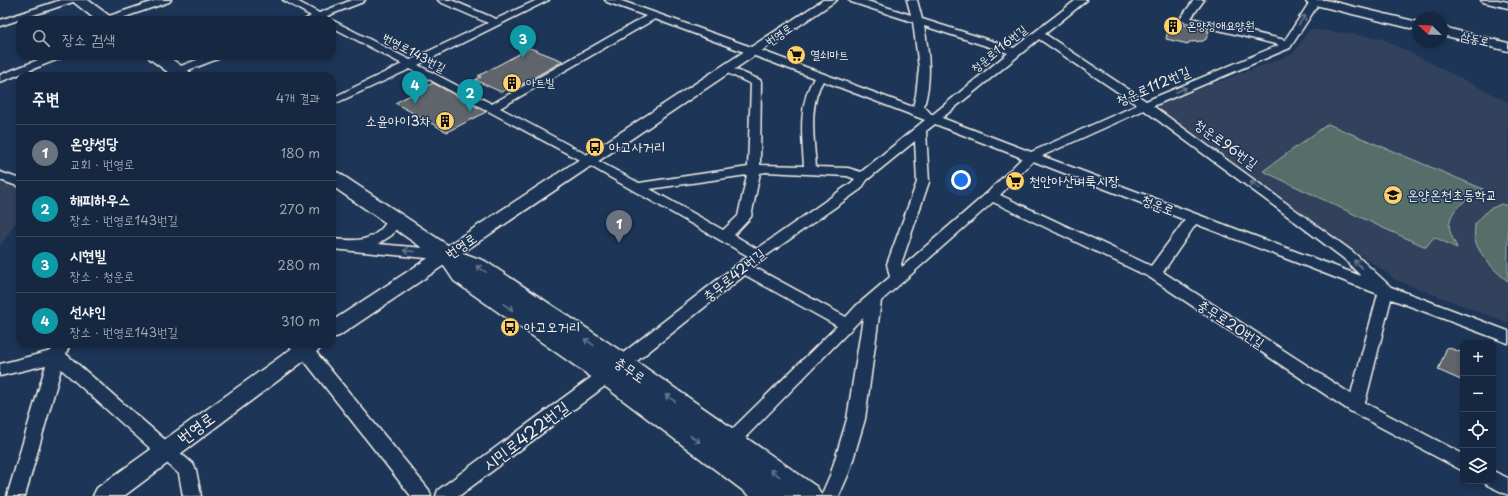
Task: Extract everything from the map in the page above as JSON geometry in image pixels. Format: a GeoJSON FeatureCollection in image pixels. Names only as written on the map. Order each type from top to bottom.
{"type":"FeatureCollection","features":[{"type":"Feature","properties":{"kind":"main road"},"geometry":{"type":"LineString","coordinates":[[78,0],[100,16]]}},
{"type":"Feature","properties":{"kind":"main road"},"geometry":{"type":"LineString","coordinates":[[162,60],[178,72]]}},
{"type":"Feature","properties":{"kind":"main road","name":"충무로"},"geometry":{"type":"LineString","coordinates":[[336,180],[447,255],[462,275],[614,369],[723,448],[807,496]]}},
{"type":"Feature","properties":{"kind":"main road","name":"충무로"},"geometry":{"type":"LineString","coordinates":[[723,448],[773,496]]}},
{"type":"Feature","properties":{"kind":"street"},"geometry":{"type":"LineString","coordinates":[[19,16],[70,0]]}},
{"type":"Feature","properties":{"kind":"street"},"geometry":{"type":"LineString","coordinates":[[118,16],[166,0]]}},
{"type":"Feature","properties":{"kind":"street"},"geometry":{"type":"LineString","coordinates":[[288,0],[318,16]]}},
{"type":"Feature","properties":{"kind":"street"},"geometry":{"type":"LineString","coordinates":[[326,16],[360,0]]}},
{"type":"Feature","properties":{"kind":"street"},"geometry":{"type":"LineString","coordinates":[[443,0],[496,23]]}},
{"type":"Feature","properties":{"kind":"street"},"geometry":{"type":"LineString","coordinates":[[336,100],[544,0]]}},
{"type":"Feature","properties":{"kind":"street","name":"청운로"},"geometry":{"type":"LineString","coordinates":[[610,0],[754,52],[1508,337]]}},
{"type":"Feature","properties":{"kind":"street","name":"번영로"},"geometry":{"type":"LineString","coordinates":[[336,328],[831,0]]}},
{"type":"Feature","properties":{"kind":"street"},"geometry":{"type":"LineString","coordinates":[[854,0],[1016,52]]}},
{"type":"Feature","properties":{"kind":"street"},"geometry":{"type":"LineString","coordinates":[[912,0],[919,20],[924,52],[923,98],[918,107],[932,119]]}},
{"type":"Feature","properties":{"kind":"street","name":"청운로116번길"},"geometry":{"type":"LineString","coordinates":[[932,119],[1082,0]]}},
{"type":"Feature","properties":{"kind":"street"},"geometry":{"type":"LineString","coordinates":[[1199,0],[1185,20],[1287,44]]}},
{"type":"Feature","properties":{"kind":"street"},"geometry":{"type":"LineString","coordinates":[[1314,0],[1412,24]]}},
{"type":"Feature","properties":{"kind":"street","name":"청운로112번길"},"geometry":{"type":"LineString","coordinates":[[1031,156],[1145,105],[1286,46],[1314,0]]}},
{"type":"Feature","properties":{"kind":"street"},"geometry":{"type":"LineString","coordinates":[[1486,0],[1508,5]]}},
{"type":"Feature","properties":{"kind":"street"},"geometry":{"type":"LineString","coordinates":[[491,109],[654,16]]}},
{"type":"Feature","properties":{"kind":"street"},"geometry":{"type":"LineString","coordinates":[[0,22],[16,17]]}},
{"type":"Feature","properties":{"kind":"street","name":"번영로143번길"},"geometry":{"type":"LineString","coordinates":[[336,25],[589,160]]}},
{"type":"Feature","properties":{"kind":"street","name":"삼동로"},"geometry":{"type":"LineString","coordinates":[[1448,32],[1508,47]]}},
{"type":"Feature","properties":{"kind":"street","name":"청운로96번길"},"geometry":{"type":"LineString","coordinates":[[1039,34],[1196,141],[1336,246],[1386,291]]}},
{"type":"Feature","properties":{"kind":"street"},"geometry":{"type":"LineString","coordinates":[[19,72],[48,60]]}},
{"type":"Feature","properties":{"kind":"street"},"geometry":{"type":"LineString","coordinates":[[185,72],[208,60]]}},
{"type":"Feature","properties":{"kind":"street"},"geometry":{"type":"LineString","coordinates":[[725,236],[744,217],[754,169],[756,82],[727,69]]}},
{"type":"Feature","properties":{"kind":"street"},"geometry":{"type":"LineString","coordinates":[[0,80],[16,73]]}},
{"type":"Feature","properties":{"kind":"street"},"geometry":{"type":"LineString","coordinates":[[810,170],[808,118],[814,83],[820,77]]}},
{"type":"Feature","properties":{"kind":"street","name":"충무로42번길"},"geometry":{"type":"LineString","coordinates":[[614,369],[744,268],[758,255],[856,186],[863,177],[932,119]]}},
{"type":"Feature","properties":{"kind":"street"},"geometry":{"type":"LineString","coordinates":[[897,278],[894,264],[923,182],[920,129]]}},
{"type":"Feature","properties":{"kind":"street"},"geometry":{"type":"LineString","coordinates":[[723,448],[848,325],[861,310],[992,196],[1031,156]]}},
{"type":"Feature","properties":{"kind":"street"},"geometry":{"type":"LineString","coordinates":[[589,160],[758,255]]}},
{"type":"Feature","properties":{"kind":"street"},"geometry":{"type":"LineString","coordinates":[[636,187],[754,169],[848,172],[863,177]]}},
{"type":"Feature","properties":{"kind":"street"},"geometry":{"type":"LineString","coordinates":[[0,176],[16,182]]}},
{"type":"Feature","properties":{"kind":"street","name":"충무로20번길"},"geometry":{"type":"LineString","coordinates":[[992,196],[1154,273],[1356,406],[1460,461]]}},
{"type":"Feature","properties":{"kind":"street"},"geometry":{"type":"LineString","coordinates":[[359,246],[375,240],[388,232],[393,223],[388,214]]}},
{"type":"Feature","properties":{"kind":"street"},"geometry":{"type":"LineString","coordinates":[[1154,273],[1193,218]]}},
{"type":"Feature","properties":{"kind":"street"},"geometry":{"type":"LineString","coordinates":[[336,244],[447,255]]}},
{"type":"Feature","properties":{"kind":"street"},"geometry":{"type":"LineString","coordinates":[[744,268],[848,325]]}},
{"type":"Feature","properties":{"kind":"street"},"geometry":{"type":"LineString","coordinates":[[1356,406],[1386,291]]}},
{"type":"Feature","properties":{"kind":"street"},"geometry":{"type":"LineString","coordinates":[[830,496],[840,473],[856,419],[874,298]]}},
{"type":"Feature","properties":{"kind":"street","name":"번영로"},"geometry":{"type":"LineString","coordinates":[[105,496],[302,348]]}},
{"type":"Feature","properties":{"kind":"street"},"geometry":{"type":"LineString","coordinates":[[307,348],[422,496]]}},
{"type":"Feature","properties":{"kind":"street"},"geometry":{"type":"LineString","coordinates":[[0,370],[60,350]]}},
{"type":"Feature","properties":{"kind":"street"},"geometry":{"type":"LineString","coordinates":[[16,496],[60,350]]}},
{"type":"Feature","properties":{"kind":"street","name":"번영로"},"geometry":{"type":"LineString","coordinates":[[60,350],[166,451]]}},
{"type":"Feature","properties":{"kind":"street","name":"시민로422번길"},"geometry":{"type":"LineString","coordinates":[[445,496],[614,369]]}},
{"type":"Feature","properties":{"kind":"street"},"geometry":{"type":"LineString","coordinates":[[166,451],[187,470],[192,496]]}},
{"type":"Feature","properties":{"kind":"street"},"geometry":{"type":"LineString","coordinates":[[1496,481],[1508,487]]}},
{"type":"Feature","properties":{"kind":"shaded area","name":"온양온천초등학교"},"geometry":{"type":"Polygon","coordinates":[[[1310,29],[1381,38],[1508,102],[1508,323],[1396,280],[1160,111],[1159,104],[1293,54],[1310,29]]]}},
{"type":"Feature","properties":{"kind":"shaded area"},"geometry":{"type":"Polygon","coordinates":[[[0,181],[16,187],[16,222],[0,246],[0,181]]]}},
{"type":"Feature","properties":{"kind":"green space"},"geometry":{"type":"Polygon","coordinates":[[[1328,124],[1483,189],[1463,202],[1452,216],[1449,228],[1457,248],[1434,237],[1426,247],[1263,171],[1328,124]]]}},
{"type":"Feature","properties":{"kind":"green space"},"geometry":{"type":"Polygon","coordinates":[[[1501,204],[1508,206],[1508,281],[1484,257],[1475,238],[1475,224],[1488,210],[1501,204]]]}},
{"type":"Feature","properties":{"kind":"building","name":"온양정애요양원"},"geometry":{"type":"Polygon","coordinates":[[[1170,21],[1209,31],[1206,39],[1203,41],[1189,42],[1188,44],[1166,39],[1170,21]]]}},
{"type":"Feature","properties":{"kind":"building"},"geometry":{"type":"Polygon","coordinates":[[[530,48],[563,61],[510,91],[507,89],[501,92],[475,80],[481,77],[478,76],[530,48]]]}},
{"type":"Feature","properties":{"kind":"building"},"geometry":{"type":"Polygon","coordinates":[[[433,83],[486,112],[447,132],[395,103],[433,83]]]}},
{"type":"Feature","properties":{"kind":"building"},"geometry":{"type":"Polygon","coordinates":[[[1447,347],[1460,352],[1460,380],[1438,370],[1447,347]]]}},
{"type":"Feature","properties":{"kind":"place","name":"온양정애요양원"},"geometry":{"type":"Point","coordinates":[1173,26]}},
{"type":"Feature","properties":{"kind":"place","name":"열쇠마트"},"geometry":{"type":"Point","coordinates":[796,55]}},
{"type":"Feature","properties":{"kind":"place","name":"시현빌"},"geometry":{"type":"Point","coordinates":[523,58]}},
{"type":"Feature","properties":{"kind":"place","name":"아트빌"},"geometry":{"type":"Point","coordinates":[512,83]}},
{"type":"Feature","properties":{"kind":"place","name":"선샤인"},"geometry":{"type":"Point","coordinates":[415,104]}},
{"type":"Feature","properties":{"kind":"place","name":"해피하우스"},"geometry":{"type":"Point","coordinates":[470,112]}},
{"type":"Feature","properties":{"kind":"place","name":"소윤아이3차"},"geometry":{"type":"Point","coordinates":[445,121]}},
{"type":"Feature","properties":{"kind":"place","name":"아고사거리"},"geometry":{"type":"Point","coordinates":[595,147]}},
{"type":"Feature","properties":{"kind":"place","name":"천안아산벼룩시장"},"geometry":{"type":"Point","coordinates":[1015,181]}},
{"type":"Feature","properties":{"kind":"place","name":"온양온천초등학교"},"geometry":{"type":"Point","coordinates":[1393,195]}},
{"type":"Feature","properties":{"kind":"place","name":"온양성당"},"geometry":{"type":"Point","coordinates":[619,243]}},
{"type":"Feature","properties":{"kind":"place","name":"아고오거리"},"geometry":{"type":"Point","coordinates":[510,327]}}]}
